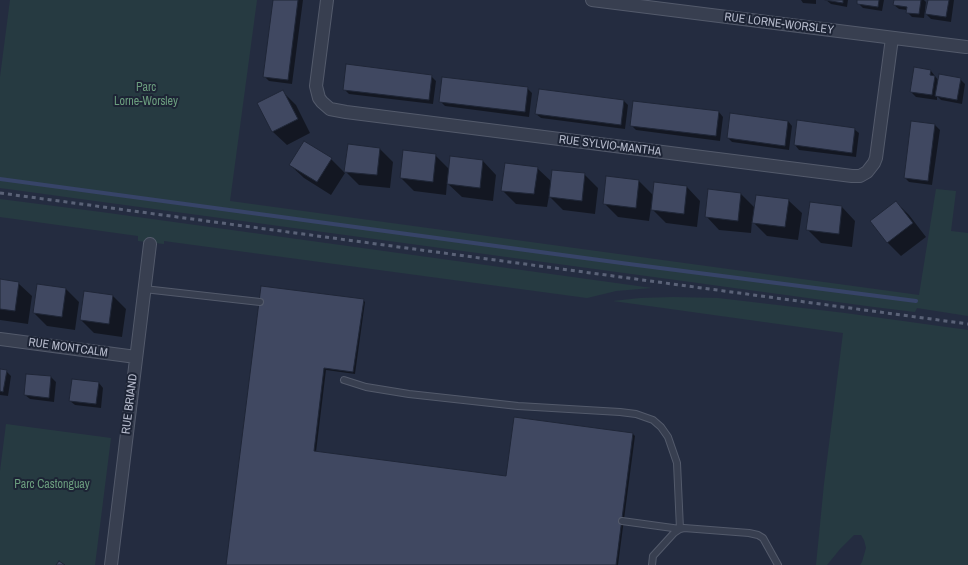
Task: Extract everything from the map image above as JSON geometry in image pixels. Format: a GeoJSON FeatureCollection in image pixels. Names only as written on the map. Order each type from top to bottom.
{"type":"FeatureCollection","features":[{"type":"Feature","properties":{"kind":"street","name":"RUE SYLVIO-MANTHA"},"geometry":{"type":"LineString","coordinates":[[327,0],[316,86],[319,98],[330,109],[353,114],[852,176],[860,176],[868,172],[876,158],[892,38]]}},
{"type":"Feature","properties":{"kind":"street","name":"RUE LORNE-WORSLEY"},"geometry":{"type":"LineString","coordinates":[[592,0],[966,47]]}},
{"type":"Feature","properties":{"kind":"street","name":"RUE BRIAND"},"geometry":{"type":"LineString","coordinates":[[111,565],[150,244]]}},
{"type":"Feature","properties":{"kind":"street","name":"RUE MONTCALM"},"geometry":{"type":"LineString","coordinates":[[0,339],[136,357]]}},
{"type":"Feature","properties":{"kind":"lane"},"geometry":{"type":"LineString","coordinates":[[144,289],[260,302]]}},
{"type":"Feature","properties":{"kind":"lane"},"geometry":{"type":"LineString","coordinates":[[344,380],[366,387],[403,394],[518,406],[620,412],[645,416],[653,420],[668,436],[677,462],[680,529],[653,556],[652,565]]}},
{"type":"Feature","properties":{"kind":"lane"},"geometry":{"type":"LineString","coordinates":[[622,521],[680,529],[749,533],[758,535],[763,538],[778,565]]}},
{"type":"Feature","properties":{"kind":"green space","name":"Parc Lorne-Worsley"},"geometry":{"type":"Polygon","coordinates":[[[10,0],[257,0],[230,201],[919,295],[936,189],[956,191],[951,231],[968,233],[968,316],[917,308],[915,312],[874,307],[0,188],[0,77],[10,0]]]}},
{"type":"Feature","properties":{"kind":"green space"},"geometry":{"type":"Polygon","coordinates":[[[0,199],[652,288],[616,291],[587,298],[164,241],[164,244],[138,241],[138,236],[0,217],[0,199]]]}},
{"type":"Feature","properties":{"kind":"green space"},"geometry":{"type":"Polygon","coordinates":[[[640,298],[718,298],[845,313],[968,330],[968,565],[860,565],[866,548],[861,535],[854,535],[827,565],[816,565],[824,484],[843,333],[613,301],[640,298]]]}},
{"type":"Feature","properties":{"kind":"green space","name":"Parc Castonguay"},"geometry":{"type":"Polygon","coordinates":[[[6,424],[111,438],[95,565],[0,565],[0,471],[6,424]]]}},
{"type":"Feature","properties":{"kind":"building"},"geometry":{"type":"Polygon","coordinates":[[[273,0],[298,0],[288,80],[263,77],[273,0]]]}},
{"type":"Feature","properties":{"kind":"building"},"geometry":{"type":"Polygon","coordinates":[[[825,0],[843,0],[843,3],[825,0]]]}},
{"type":"Feature","properties":{"kind":"building"},"geometry":{"type":"Polygon","coordinates":[[[857,0],[879,0],[878,7],[857,4],[857,0]]]}},
{"type":"Feature","properties":{"kind":"building"},"geometry":{"type":"Polygon","coordinates":[[[894,0],[921,0],[919,14],[906,13],[907,7],[893,5],[894,0]]]}},
{"type":"Feature","properties":{"kind":"building"},"geometry":{"type":"Polygon","coordinates":[[[928,0],[949,0],[946,17],[925,14],[928,0]]]}},
{"type":"Feature","properties":{"kind":"building"},"geometry":{"type":"Polygon","coordinates":[[[346,64],[432,75],[429,100],[343,90],[346,64]]]}},
{"type":"Feature","properties":{"kind":"building"},"geometry":{"type":"Polygon","coordinates":[[[914,67],[931,70],[930,75],[935,76],[932,95],[910,92],[914,67]]]}},
{"type":"Feature","properties":{"kind":"building"},"geometry":{"type":"Polygon","coordinates":[[[939,74],[961,78],[957,100],[935,96],[939,74]]]}},
{"type":"Feature","properties":{"kind":"building"},"geometry":{"type":"Polygon","coordinates":[[[442,77],[528,87],[525,112],[439,102],[442,77]]]}},
{"type":"Feature","properties":{"kind":"building"},"geometry":{"type":"Polygon","coordinates":[[[539,89],[624,100],[621,125],[535,114],[539,89]]]}},
{"type":"Feature","properties":{"kind":"building"},"geometry":{"type":"Polygon","coordinates":[[[283,90],[298,119],[272,132],[257,103],[283,90]]]}},
{"type":"Feature","properties":{"kind":"building"},"geometry":{"type":"Polygon","coordinates":[[[633,101],[719,111],[716,136],[630,126],[633,101]]]}},
{"type":"Feature","properties":{"kind":"building"},"geometry":{"type":"Polygon","coordinates":[[[730,113],[788,121],[785,146],[727,138],[730,113]]]}},
{"type":"Feature","properties":{"kind":"building"},"geometry":{"type":"Polygon","coordinates":[[[797,120],[855,128],[852,153],[794,145],[797,120]]]}},
{"type":"Feature","properties":{"kind":"building"},"geometry":{"type":"Polygon","coordinates":[[[911,121],[935,124],[928,181],[904,178],[911,121]]]}},
{"type":"Feature","properties":{"kind":"building"},"geometry":{"type":"Polygon","coordinates":[[[304,141],[332,158],[317,182],[289,165],[304,141]]]}},
{"type":"Feature","properties":{"kind":"building"},"geometry":{"type":"Polygon","coordinates":[[[348,144],[380,148],[377,175],[344,172],[348,144]]]}},
{"type":"Feature","properties":{"kind":"building"},"geometry":{"type":"Polygon","coordinates":[[[403,150],[436,154],[433,182],[400,178],[403,150]]]}},
{"type":"Feature","properties":{"kind":"building"},"geometry":{"type":"Polygon","coordinates":[[[450,156],[483,160],[480,188],[447,184],[450,156]]]}},
{"type":"Feature","properties":{"kind":"building"},"geometry":{"type":"Polygon","coordinates":[[[505,163],[538,167],[534,194],[501,191],[505,163]]]}},
{"type":"Feature","properties":{"kind":"building"},"geometry":{"type":"Polygon","coordinates":[[[552,170],[585,173],[582,201],[549,197],[552,170]]]}},
{"type":"Feature","properties":{"kind":"building"},"geometry":{"type":"Polygon","coordinates":[[[606,176],[639,180],[636,208],[603,204],[606,176]]]}},
{"type":"Feature","properties":{"kind":"building"},"geometry":{"type":"Polygon","coordinates":[[[654,182],[687,186],[684,214],[651,210],[654,182]]]}},
{"type":"Feature","properties":{"kind":"building"},"geometry":{"type":"Polygon","coordinates":[[[708,189],[741,193],[738,221],[705,217],[708,189]]]}},
{"type":"Feature","properties":{"kind":"building"},"geometry":{"type":"Polygon","coordinates":[[[756,195],[789,199],[785,227],[752,223],[756,195]]]}},
{"type":"Feature","properties":{"kind":"building"},"geometry":{"type":"Polygon","coordinates":[[[896,201],[913,223],[887,243],[870,221],[896,201]]]}},
{"type":"Feature","properties":{"kind":"building"},"geometry":{"type":"Polygon","coordinates":[[[810,202],[842,206],[839,234],[806,230],[810,202]]]}},
{"type":"Feature","properties":{"kind":"building"},"geometry":{"type":"Polygon","coordinates":[[[0,279],[19,282],[15,311],[0,309],[0,279]]]}},
{"type":"Feature","properties":{"kind":"building"},"geometry":{"type":"Polygon","coordinates":[[[37,284],[66,288],[62,317],[33,313],[37,284]]]}},
{"type":"Feature","properties":{"kind":"building"},"geometry":{"type":"Polygon","coordinates":[[[261,286],[364,299],[353,372],[324,368],[314,451],[506,476],[514,417],[633,433],[616,565],[226,565],[261,286]]]}},
{"type":"Feature","properties":{"kind":"building"},"geometry":{"type":"Polygon","coordinates":[[[84,291],[113,295],[109,324],[80,320],[84,291]]]}},
{"type":"Feature","properties":{"kind":"building"},"geometry":{"type":"Polygon","coordinates":[[[0,369],[7,370],[3,392],[0,391],[0,369]]]}},
{"type":"Feature","properties":{"kind":"building"},"geometry":{"type":"Polygon","coordinates":[[[26,374],[51,376],[49,398],[24,395],[26,374]]]}},
{"type":"Feature","properties":{"kind":"building"},"geometry":{"type":"Polygon","coordinates":[[[72,379],[99,382],[96,404],[69,401],[72,379]]]}},
{"type":"Feature","properties":{"kind":"building"},"geometry":{"type":"Polygon","coordinates":[[[59,561],[65,565],[56,565],[59,561]]]}},
{"type":"Feature","properties":{"kind":"waterway"},"geometry":{"type":"LineString","coordinates":[[0,179],[629,264],[916,301]]}},
{"type":"Feature","properties":{"kind":"railway"},"geometry":{"type":"LineString","coordinates":[[0,193],[968,324]]}}]}
